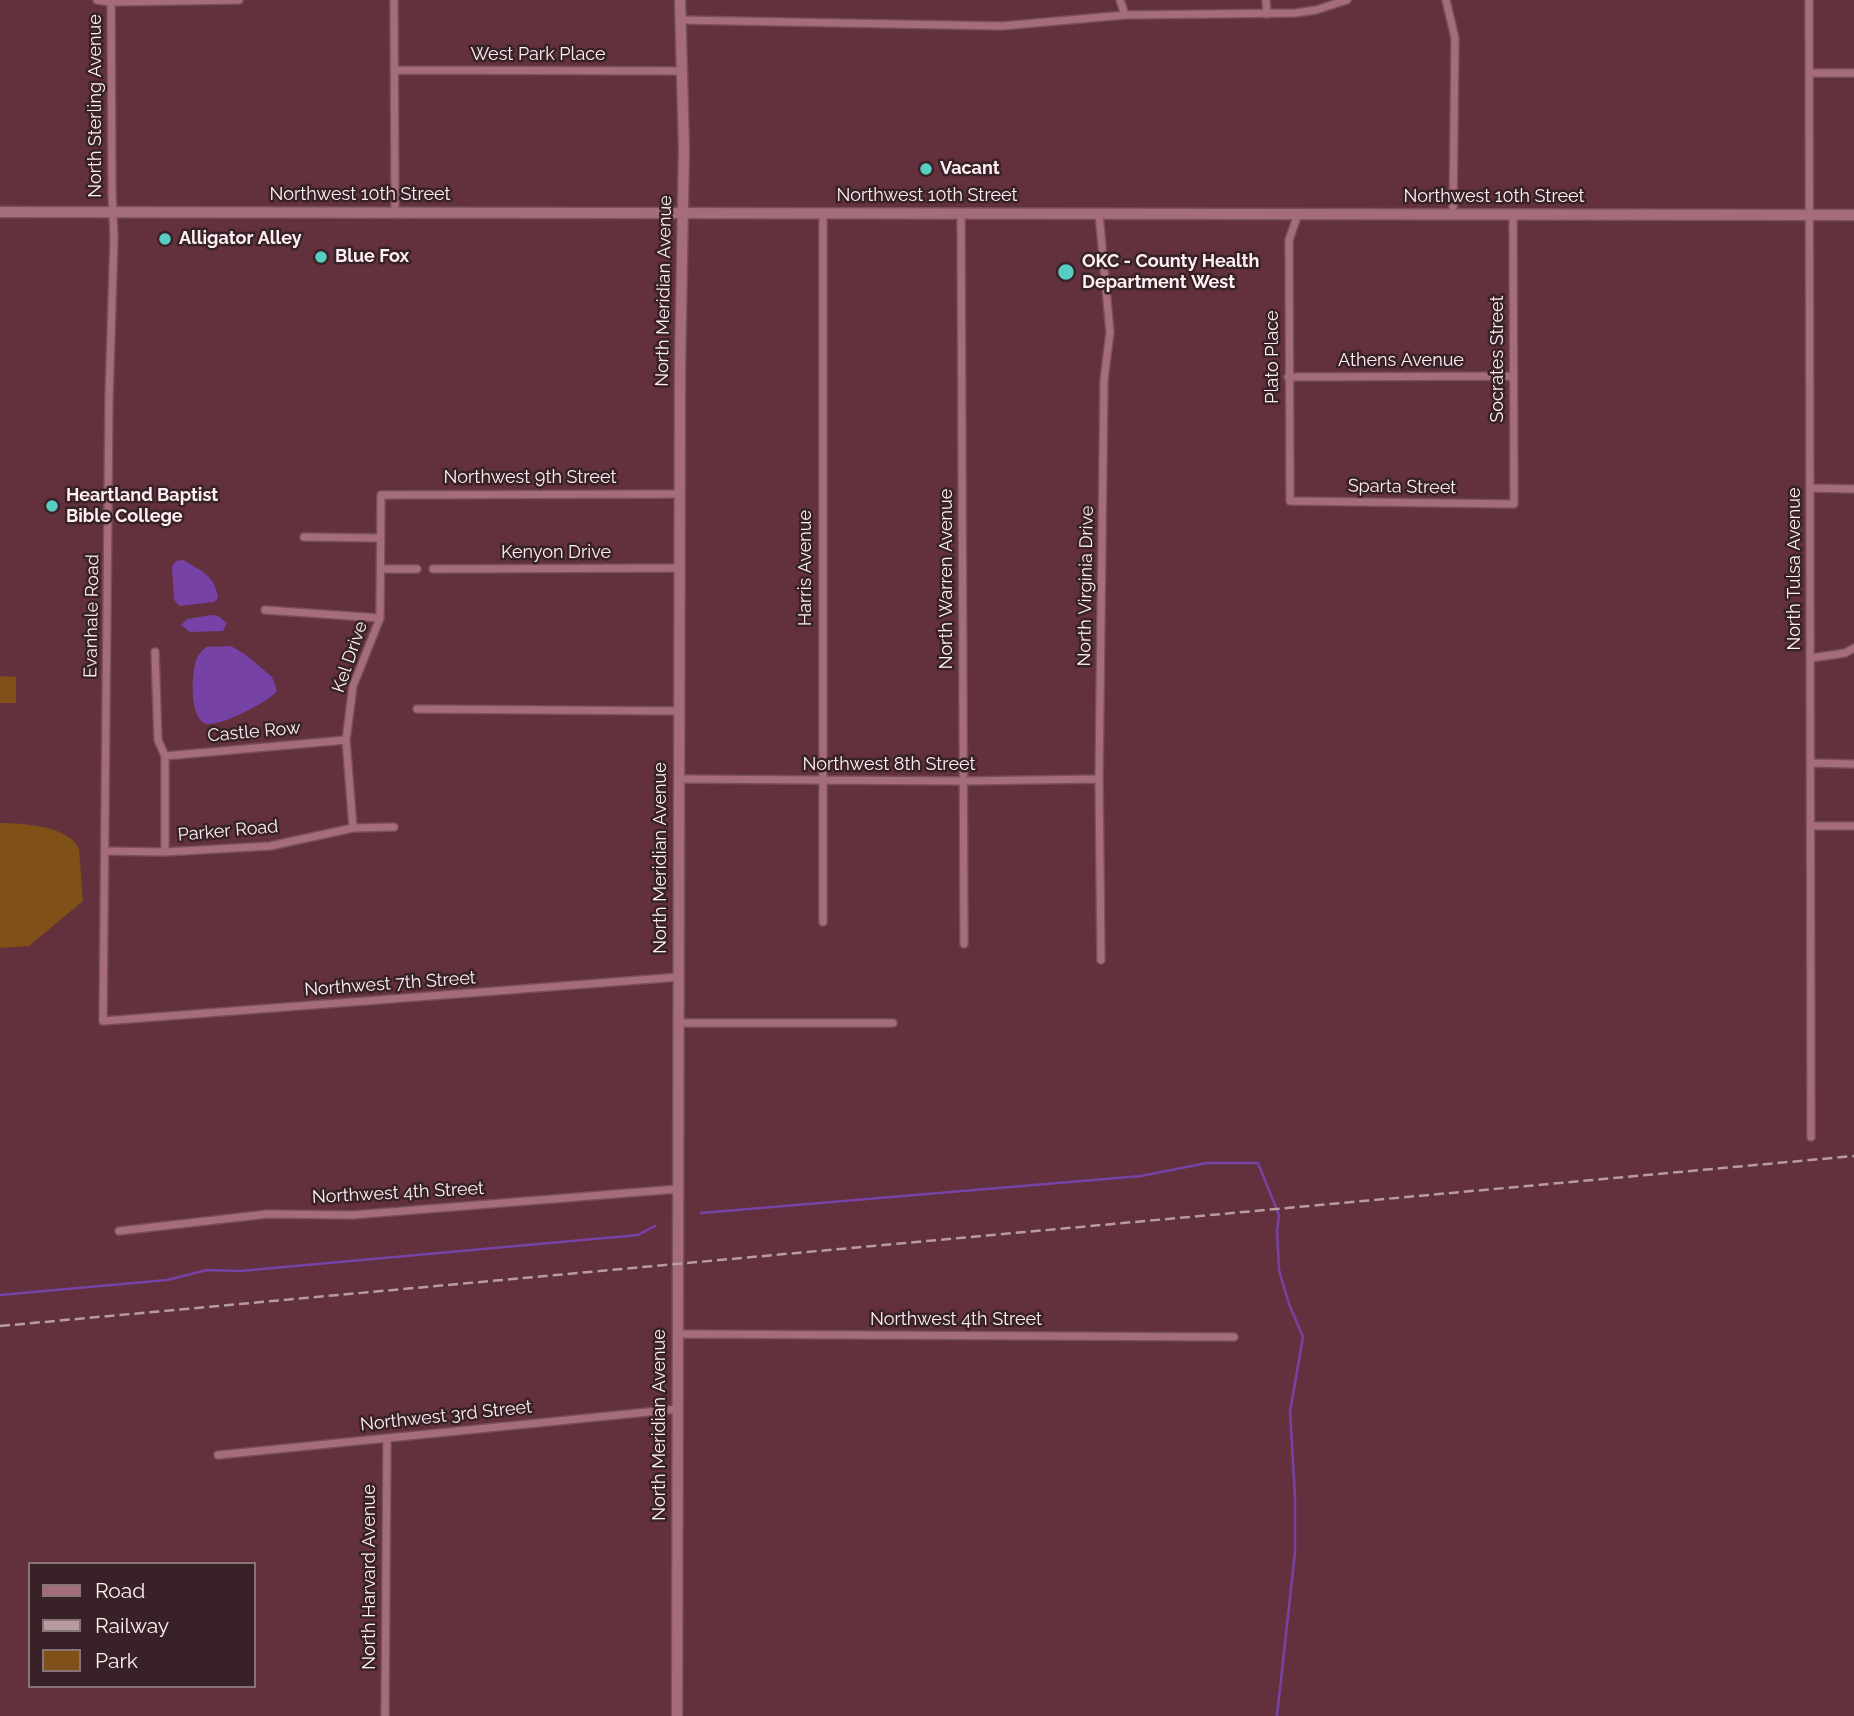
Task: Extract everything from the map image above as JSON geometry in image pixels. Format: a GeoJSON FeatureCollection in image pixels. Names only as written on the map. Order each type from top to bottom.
{"type":"FeatureCollection","features":[{"type":"Feature","properties":{"kind":"main road","name":"North Meridian Avenue"},"geometry":{"type":"LineString","coordinates":[[677,1716],[683,214],[680,0]]}},
{"type":"Feature","properties":{"kind":"main road","name":"Northwest 10th Street"},"geometry":{"type":"LineString","coordinates":[[0,212],[1854,215]]}},
{"type":"Feature","properties":{"kind":"street"},"geometry":{"type":"LineString","coordinates":[[97,0],[239,0]]}},
{"type":"Feature","properties":{"kind":"street"},"geometry":{"type":"LineString","coordinates":[[394,0],[395,213]]}},
{"type":"Feature","properties":{"kind":"street"},"geometry":{"type":"LineString","coordinates":[[1120,0],[1125,15]]}},
{"type":"Feature","properties":{"kind":"street"},"geometry":{"type":"LineString","coordinates":[[1266,0],[1266,15]]}},
{"type":"Feature","properties":{"kind":"street"},"geometry":{"type":"LineString","coordinates":[[680,20],[1002,26],[1125,15],[1266,15],[1316,10],[1347,0]]}},
{"type":"Feature","properties":{"kind":"street"},"geometry":{"type":"LineString","coordinates":[[1446,0],[1455,38],[1453,214]]}},
{"type":"Feature","properties":{"kind":"street","name":"North Tulsa Avenue"},"geometry":{"type":"LineString","coordinates":[[1809,0],[1811,1137]]}},
{"type":"Feature","properties":{"kind":"street","name":"North Sterling Avenue"},"geometry":{"type":"LineString","coordinates":[[111,1],[113,212]]}},
{"type":"Feature","properties":{"kind":"street","name":"West Park Place"},"geometry":{"type":"LineString","coordinates":[[394,70],[682,71]]}},
{"type":"Feature","properties":{"kind":"street"},"geometry":{"type":"LineString","coordinates":[[1810,73],[1854,73]]}},
{"type":"Feature","properties":{"kind":"street","name":"Evanhale Road"},"geometry":{"type":"LineString","coordinates":[[103,1021],[113,212]]}},
{"type":"Feature","properties":{"kind":"street","name":"Harris Avenue"},"geometry":{"type":"LineString","coordinates":[[823,214],[823,922]]}},
{"type":"Feature","properties":{"kind":"street","name":"North Warren Avenue"},"geometry":{"type":"LineString","coordinates":[[961,214],[964,944]]}},
{"type":"Feature","properties":{"kind":"street","name":"North Virginia Drive"},"geometry":{"type":"LineString","coordinates":[[1100,214],[1110,332],[1104,380],[1099,779],[1101,960]]}},
{"type":"Feature","properties":{"kind":"street","name":"Plato Place"},"geometry":{"type":"LineString","coordinates":[[1290,501],[1289,240],[1298,214]]}},
{"type":"Feature","properties":{"kind":"street","name":"Socrates Street"},"geometry":{"type":"LineString","coordinates":[[1513,214],[1514,503]]}},
{"type":"Feature","properties":{"kind":"street","name":"Athens Avenue"},"geometry":{"type":"LineString","coordinates":[[1288,377],[1514,376]]}},
{"type":"Feature","properties":{"kind":"street"},"geometry":{"type":"LineString","coordinates":[[1811,488],[1854,489]]}},
{"type":"Feature","properties":{"kind":"street","name":"Northwest 9th Street"},"geometry":{"type":"LineString","coordinates":[[381,495],[680,494]]}},
{"type":"Feature","properties":{"kind":"street","name":"Kel Drive"},"geometry":{"type":"LineString","coordinates":[[353,828],[346,740],[353,687],[380,618],[381,495]]}},
{"type":"Feature","properties":{"kind":"street","name":"Sparta Street"},"geometry":{"type":"LineString","coordinates":[[1290,501],[1514,503]]}},
{"type":"Feature","properties":{"kind":"street"},"geometry":{"type":"LineString","coordinates":[[304,537],[380,538]]}},
{"type":"Feature","properties":{"kind":"street","name":"Kenyon Drive"},"geometry":{"type":"LineString","coordinates":[[433,569],[680,568]]}},
{"type":"Feature","properties":{"kind":"street"},"geometry":{"type":"LineString","coordinates":[[381,569],[418,569]]}},
{"type":"Feature","properties":{"kind":"street"},"geometry":{"type":"LineString","coordinates":[[265,610],[380,618]]}},
{"type":"Feature","properties":{"kind":"street"},"geometry":{"type":"LineString","coordinates":[[1811,658],[1845,653],[1854,648]]}},
{"type":"Feature","properties":{"kind":"street"},"geometry":{"type":"LineString","coordinates":[[155,652],[158,740],[165,756],[165,852]]}},
{"type":"Feature","properties":{"kind":"street"},"geometry":{"type":"LineString","coordinates":[[417,709],[679,711]]}},
{"type":"Feature","properties":{"kind":"street","name":"Castle Row"},"geometry":{"type":"LineString","coordinates":[[165,756],[346,740]]}},
{"type":"Feature","properties":{"kind":"street"},"geometry":{"type":"LineString","coordinates":[[1811,763],[1854,764]]}},
{"type":"Feature","properties":{"kind":"street","name":"Northwest 8th Street"},"geometry":{"type":"LineString","coordinates":[[679,779],[1099,779]]}},
{"type":"Feature","properties":{"kind":"street"},"geometry":{"type":"LineString","coordinates":[[1811,826],[1854,826]]}},
{"type":"Feature","properties":{"kind":"street","name":"Parker Road"},"geometry":{"type":"LineString","coordinates":[[105,851],[165,852],[270,846],[353,828],[394,827]]}},
{"type":"Feature","properties":{"kind":"street","name":"Northwest 7th Street"},"geometry":{"type":"LineString","coordinates":[[103,1021],[678,977]]}},
{"type":"Feature","properties":{"kind":"street"},"geometry":{"type":"LineString","coordinates":[[678,1023],[893,1023]]}},
{"type":"Feature","properties":{"kind":"street","name":"Northwest 4th Street"},"geometry":{"type":"LineString","coordinates":[[119,1231],[268,1214],[352,1215],[678,1189]]}},
{"type":"Feature","properties":{"kind":"street","name":"Northwest 4th Street"},"geometry":{"type":"LineString","coordinates":[[678,1334],[1234,1336]]}},
{"type":"Feature","properties":{"kind":"street","name":"Northwest 3rd Street"},"geometry":{"type":"LineString","coordinates":[[218,1455],[678,1409]]}},
{"type":"Feature","properties":{"kind":"street","name":"North Harvard Avenue"},"geometry":{"type":"LineString","coordinates":[[386,1716],[387,1438]]}},
{"type":"Feature","properties":{"kind":"green space"},"geometry":{"type":"Polygon","coordinates":[[[0,676],[16,677],[16,703],[0,703],[0,676]]]}},
{"type":"Feature","properties":{"kind":"green space"},"geometry":{"type":"Polygon","coordinates":[[[0,823],[44,827],[66,835],[79,849],[83,901],[29,946],[0,948],[0,823]]]}},
{"type":"Feature","properties":{"kind":"shaded area"},"geometry":{"type":"Polygon","coordinates":[[[183,560],[201,570],[214,584],[218,598],[214,602],[180,606],[174,600],[172,566],[176,561],[183,560]]]}},
{"type":"Feature","properties":{"kind":"shaded area"},"geometry":{"type":"Polygon","coordinates":[[[218,616],[227,623],[223,631],[190,632],[181,625],[187,619],[218,616]]]}},
{"type":"Feature","properties":{"kind":"shaded area"},"geometry":{"type":"Polygon","coordinates":[[[231,646],[272,677],[277,691],[242,713],[219,722],[204,723],[199,718],[194,702],[196,662],[206,647],[231,646]]]}},
{"type":"Feature","properties":{"kind":"waterway"},"geometry":{"type":"LineString","coordinates":[[701,1213],[1141,1176],[1207,1163],[1258,1163],[1279,1215],[1279,1270],[1303,1337],[1290,1412],[1295,1552],[1277,1716]]}},
{"type":"Feature","properties":{"kind":"waterway"},"geometry":{"type":"LineString","coordinates":[[0,1295],[167,1280],[207,1270],[240,1271],[638,1235],[655,1226]]}},
{"type":"Feature","properties":{"kind":"railway"},"geometry":{"type":"LineString","coordinates":[[0,1326],[1854,1156]]}},
{"type":"Feature","properties":{"kind":"place","name":"Vacant"},"geometry":{"type":"Point","coordinates":[926,169]}},
{"type":"Feature","properties":{"kind":"place","name":"Alligator Alley"},"geometry":{"type":"Point","coordinates":[165,239]}},
{"type":"Feature","properties":{"kind":"place","name":"Blue Fox"},"geometry":{"type":"Point","coordinates":[321,257]}},
{"type":"Feature","properties":{"kind":"place","name":"OKC - County Health Department West"},"geometry":{"type":"Point","coordinates":[1066,272]}},
{"type":"Feature","properties":{"kind":"place","name":"Heartland Baptist Bible College"},"geometry":{"type":"Point","coordinates":[52,506]}}]}
